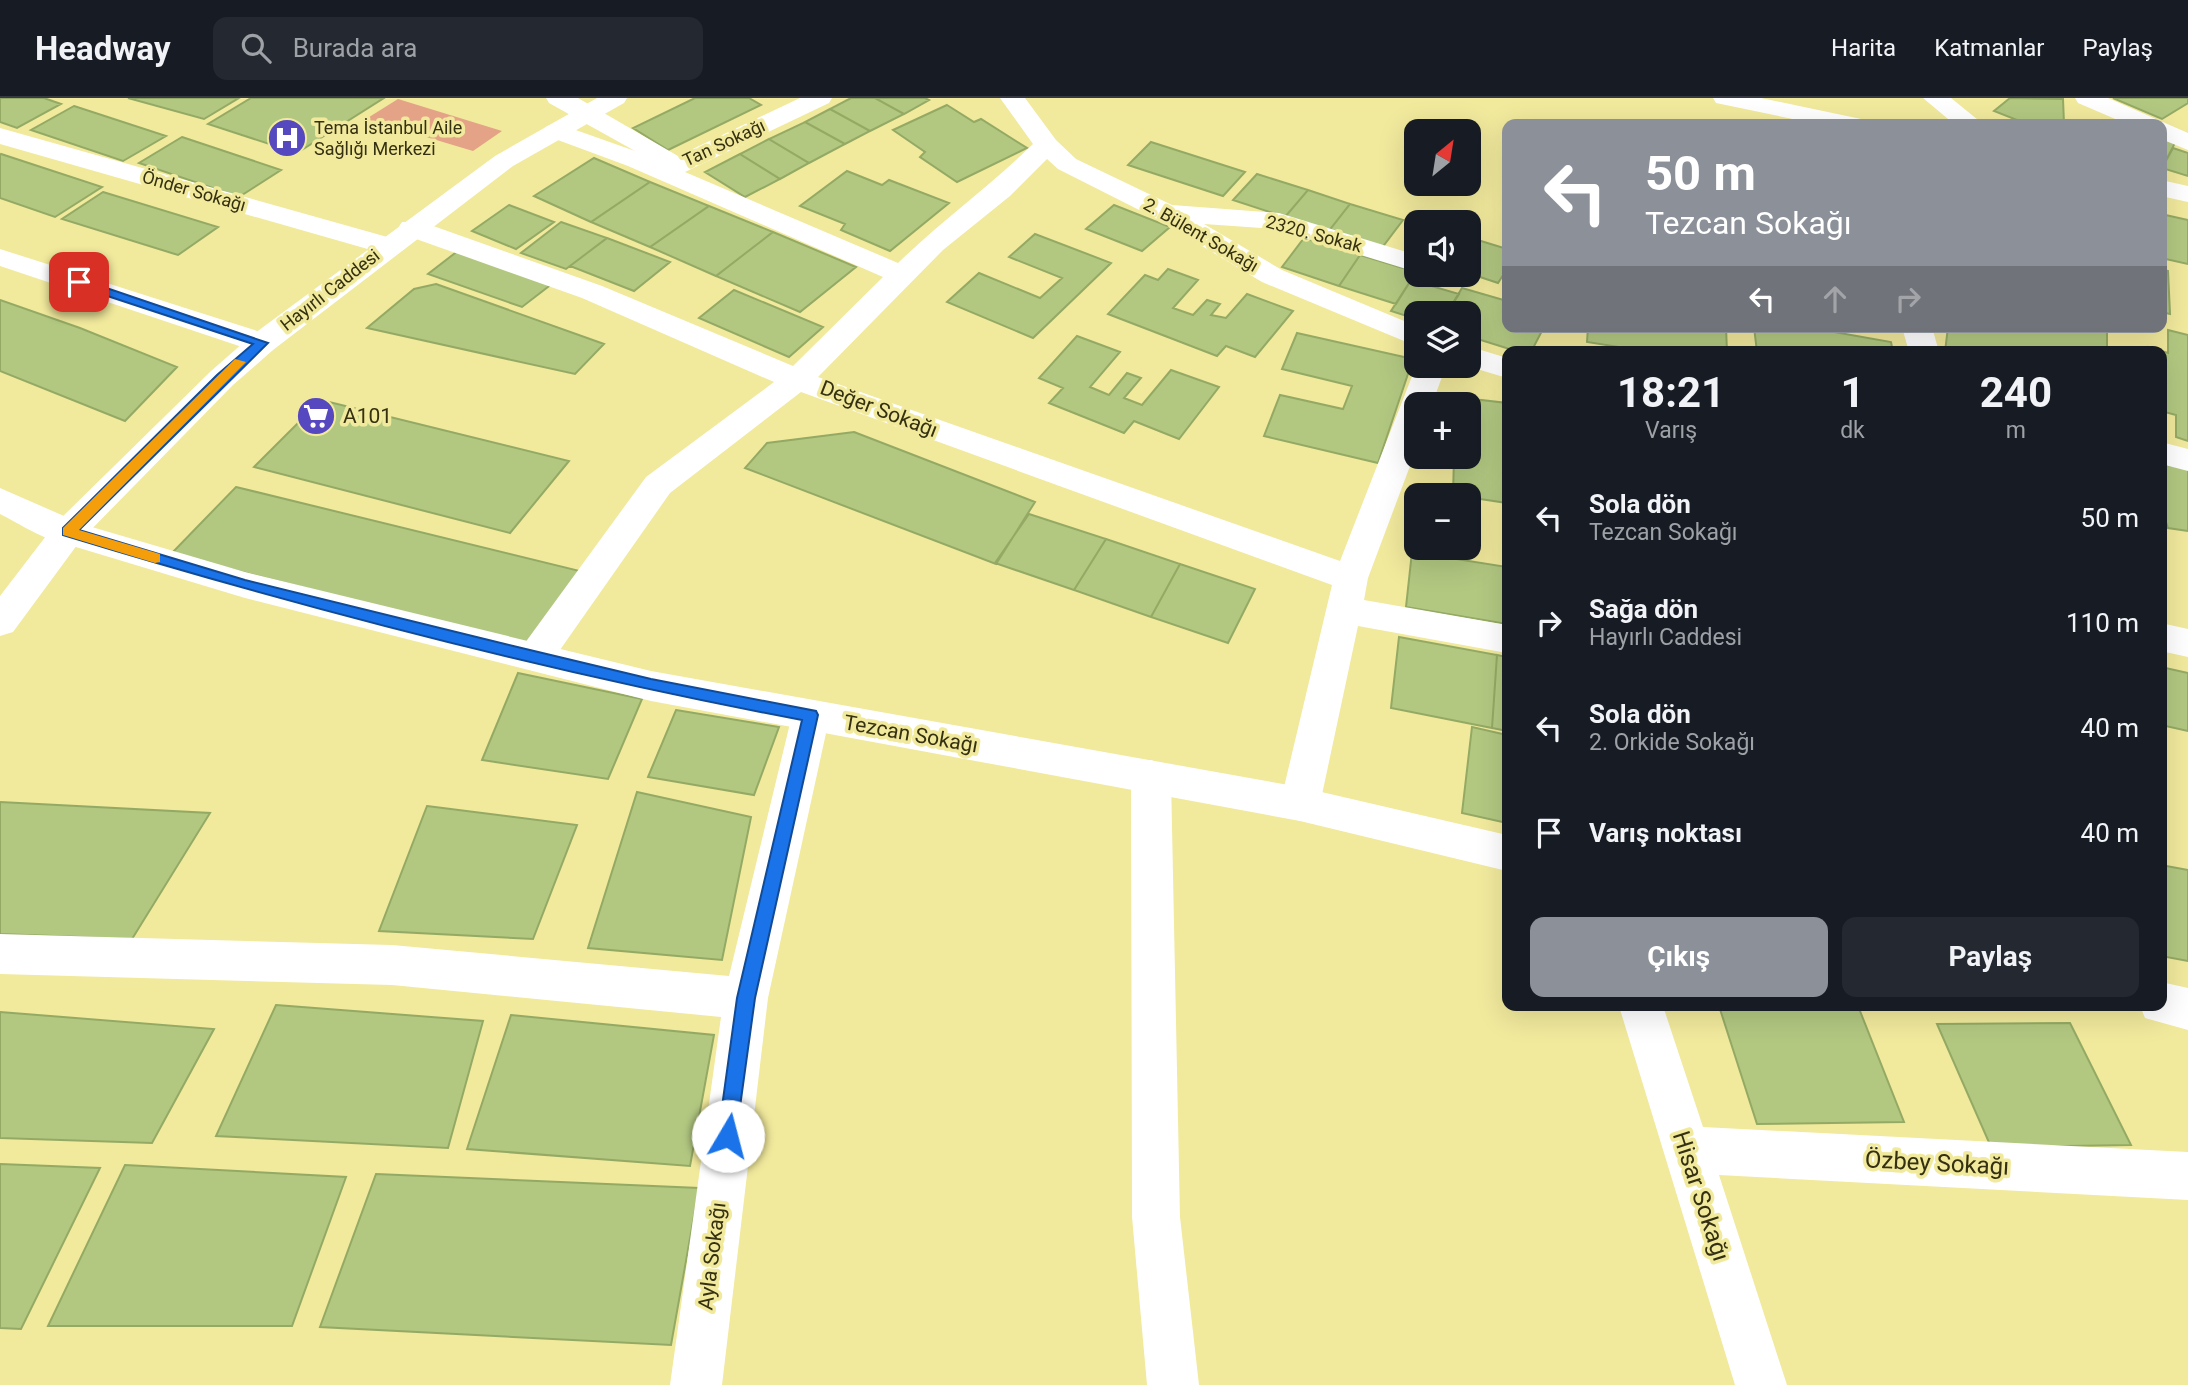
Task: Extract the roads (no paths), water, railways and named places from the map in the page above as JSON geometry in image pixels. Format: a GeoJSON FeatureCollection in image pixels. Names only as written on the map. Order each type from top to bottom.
{"type":"FeatureCollection","features":[{"type":"Feature","properties":{"kind":"street","name":"Tan Sokağı"},"geometry":{"type":"LineString","coordinates":[[558,98],[588,112],[677,166],[820,98]]}},
{"type":"Feature","properties":{"kind":"street","name":"Hayırlı Caddesi"},"geometry":{"type":"LineString","coordinates":[[0,622],[68,532],[222,378],[262,343],[504,161],[615,98]]}},
{"type":"Feature","properties":{"kind":"street","name":"2. Bülent Sokağı"},"geometry":{"type":"LineString","coordinates":[[1012,98],[1047,145],[1067,164],[1167,213],[1272,276],[1404,332]]}},
{"type":"Feature","properties":{"kind":"street"},"geometry":{"type":"LineString","coordinates":[[1724,98],[1827,119]]}},
{"type":"Feature","properties":{"kind":"street"},"geometry":{"type":"LineString","coordinates":[[1935,98],[1963,119]]}},
{"type":"Feature","properties":{"kind":"street"},"geometry":{"type":"LineString","coordinates":[[2087,98],[2136,119]]}},
{"type":"Feature","properties":{"kind":"street"},"geometry":{"type":"LineString","coordinates":[[556,131],[637,161],[902,275]]}},
{"type":"Feature","properties":{"kind":"street"},"geometry":{"type":"LineString","coordinates":[[2167,133],[2188,142]]}},
{"type":"Feature","properties":{"kind":"street","name":"Önder Sokağı"},"geometry":{"type":"LineString","coordinates":[[0,136],[400,237]]}},
{"type":"Feature","properties":{"kind":"street"},"geometry":{"type":"LineString","coordinates":[[535,657],[658,485],[797,380],[933,244],[1001,190],[1047,145]]}},
{"type":"Feature","properties":{"kind":"street"},"geometry":{"type":"LineString","coordinates":[[2167,189],[2188,194]]}},
{"type":"Feature","properties":{"kind":"street","name":"2320. Sokak"},"geometry":{"type":"LineString","coordinates":[[1167,213],[1279,221],[1404,260]]}},
{"type":"Feature","properties":{"kind":"street","name":"Değer Sokağı"},"geometry":{"type":"LineString","coordinates":[[400,237],[598,294],[797,380],[1347,594],[1502,638]]}},
{"type":"Feature","properties":{"kind":"street"},"geometry":{"type":"LineString","coordinates":[[0,257],[262,343]]}},
{"type":"Feature","properties":{"kind":"street"},"geometry":{"type":"LineString","coordinates":[[1481,360],[1502,366]]}},
{"type":"Feature","properties":{"kind":"street"},"geometry":{"type":"LineString","coordinates":[[1300,804],[1347,594],[1404,439]]}},
{"type":"Feature","properties":{"kind":"street"},"geometry":{"type":"LineString","coordinates":[[2167,455],[2188,460]]}},
{"type":"Feature","properties":{"kind":"street","name":"Tezcan Sokağı"},"geometry":{"type":"LineString","coordinates":[[0,500],[68,532],[245,585],[651,686],[1300,804],[1502,852]]}},
{"type":"Feature","properties":{"kind":"street"},"geometry":{"type":"LineString","coordinates":[[2167,638],[2188,643]]}},
{"type":"Feature","properties":{"kind":"street","name":"Ayla Sokağı"},"geometry":{"type":"LineString","coordinates":[[695,1385],[746,998],[811,715]]}},
{"type":"Feature","properties":{"kind":"street"},"geometry":{"type":"LineString","coordinates":[[1152,777],[1156,1217],[1173,1385]]}},
{"type":"Feature","properties":{"kind":"street"},"geometry":{"type":"LineString","coordinates":[[0,954],[392,965],[746,998]]}},
{"type":"Feature","properties":{"kind":"street"},"geometry":{"type":"LineString","coordinates":[[2167,1004],[2188,1009]]}},
{"type":"Feature","properties":{"kind":"street","name":"Hisar Sokağı"},"geometry":{"type":"LineString","coordinates":[[1643,1011],[1761,1385]]}},
{"type":"Feature","properties":{"kind":"street","name":"Özbey Sokağı"},"geometry":{"type":"LineString","coordinates":[[1686,1150],[2188,1176]]}},
{"type":"Feature","properties":{"kind":"place","name":"Tema İstanbul Aile Sağlığı Merkezi"},"geometry":{"type":"Point","coordinates":[287,138]}},
{"type":"Feature","properties":{"kind":"place","name":"A101"},"geometry":{"type":"Point","coordinates":[316,416]}}]}
